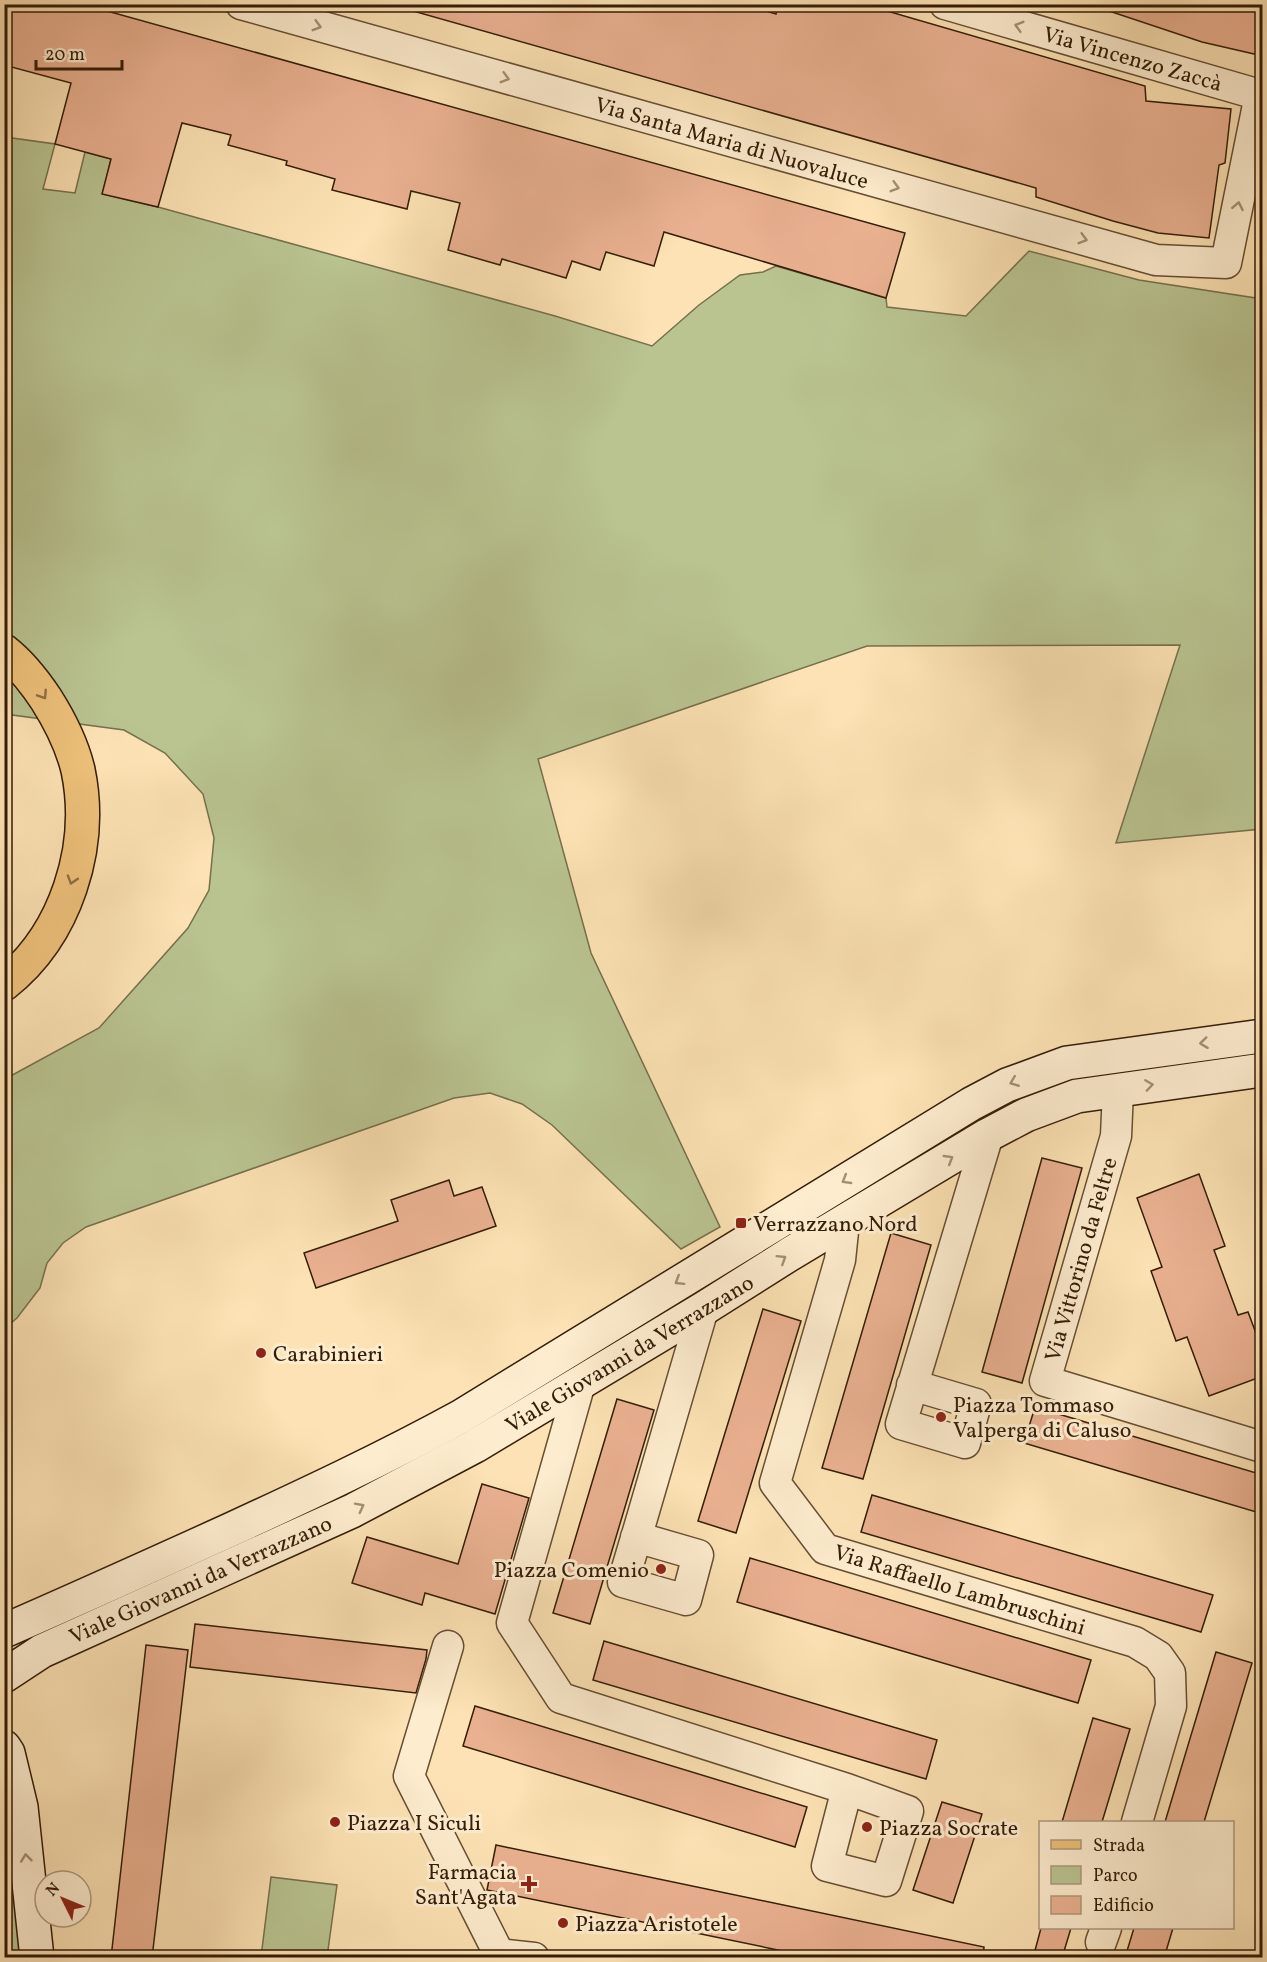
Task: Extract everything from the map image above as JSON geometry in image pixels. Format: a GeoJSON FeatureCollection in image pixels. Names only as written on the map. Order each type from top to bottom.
{"type":"FeatureCollection","features":[{"type":"Feature","properties":{"kind":"main road"},"geometry":{"type":"LineString","coordinates":[[4,651],[33,680],[66,736],[78,770],[82,833],[77,863],[67,898],[47,937],[30,960],[4,984]]}},
{"type":"Feature","properties":{"kind":"main road","name":"Viale Giovanni da Verrazzano"},"geometry":{"type":"LineString","coordinates":[[4,1631],[91,1594],[345,1476],[460,1417],[971,1104],[1007,1085],[1066,1063],[1263,1036]]}},
{"type":"Feature","properties":{"kind":"main road"},"geometry":{"type":"LineString","coordinates":[[1066,1063],[1077,1096]]}},
{"type":"Feature","properties":{"kind":"main road","name":"Viale Giovanni da Verrazzano"},"geometry":{"type":"LineString","coordinates":[[4,1676],[42,1651],[352,1511],[476,1446],[988,1135],[1026,1115],[1077,1096],[1263,1070]]}},
{"type":"Feature","properties":{"kind":"main road"},"geometry":{"type":"LineString","coordinates":[[4,1747],[8,1753],[21,1807],[37,1958]]}},
{"type":"Feature","properties":{"kind":"street","name":"Via Santa Maria di Nuovaluce"},"geometry":{"type":"LineString","coordinates":[[241,4],[1156,260],[1226,263]]}},
{"type":"Feature","properties":{"kind":"street","name":"Via Vincenzo Zaccà"},"geometry":{"type":"LineString","coordinates":[[945,4],[1260,95],[1226,263]]}},
{"type":"Feature","properties":{"kind":"street","name":"Via Vittorino da Feltre"},"geometry":{"type":"LineString","coordinates":[[1118,1090],[1116,1136],[1045,1381],[1263,1447]]}},
{"type":"Feature","properties":{"kind":"street"},"geometry":{"type":"LineString","coordinates":[[915,1377],[988,1135]]}},
{"type":"Feature","properties":{"kind":"street","name":"Via Raffaello Lambruschini"},"geometry":{"type":"LineString","coordinates":[[844,1222],[840,1260],[775,1483],[825,1549],[1135,1642],[1158,1656],[1170,1673],[1172,1706],[1137,1821]]}},
{"type":"Feature","properties":{"kind":"street"},"geometry":{"type":"LineString","coordinates":[[639,1527],[703,1309]]}},
{"type":"Feature","properties":{"kind":"street"},"geometry":{"type":"LineString","coordinates":[[580,1383],[512,1623],[561,1698],[847,1789]]}},
{"type":"Feature","properties":{"kind":"street"},"geometry":{"type":"LineString","coordinates":[[448,1646],[409,1776],[498,1956],[534,1958]]}},
{"type":"Feature","properties":{"kind":"green space"},"geometry":{"type":"Polygon","coordinates":[[[5,137],[55,144],[43,189],[75,193],[85,152],[111,159],[103,194],[555,316],[652,346],[699,305],[740,275],[763,272],[776,266],[886,298],[887,307],[966,316],[1029,251],[1139,280],[1262,299],[1262,829],[1116,843],[1180,645],[867,646],[538,759],[591,953],[720,1227],[681,1249],[552,1125],[522,1104],[490,1093],[454,1098],[86,1227],[63,1243],[47,1263],[40,1288],[17,1318],[5,1328],[5,1079],[99,1028],[188,928],[209,890],[214,838],[203,794],[165,753],[124,730],[5,714],[5,137]]]}},
{"type":"Feature","properties":{"kind":"green space"},"geometry":{"type":"Polygon","coordinates":[[[1038,1089],[1038,1097],[850,1201],[847,1199],[971,1118],[1038,1089]]]}},
{"type":"Feature","properties":{"kind":"green space"},"geometry":{"type":"Polygon","coordinates":[[[4,1823],[23,1957],[15,1957],[5,1937],[4,1823]]]}},
{"type":"Feature","properties":{"kind":"green space"},"geometry":{"type":"Polygon","coordinates":[[[271,1877],[337,1885],[327,1957],[261,1957],[271,1877]]]}},
{"type":"Feature","properties":{"kind":"building"},"geometry":{"type":"Polygon","coordinates":[[[4,4],[82,4],[905,233],[886,298],[664,232],[654,266],[606,252],[600,270],[572,261],[566,278],[502,259],[500,265],[448,250],[460,203],[411,191],[407,209],[332,190],[335,179],[286,165],[287,161],[228,145],[231,135],[182,123],[158,207],[102,194],[111,159],[55,144],[71,83],[4,65],[4,4]]]}},
{"type":"Feature","properties":{"kind":"building"},"geometry":{"type":"Polygon","coordinates":[[[414,4],[743,4],[776,14],[778,4],[863,4],[1145,86],[1146,101],[1231,109],[1225,163],[1219,165],[1209,238],[1158,233],[1113,221],[1036,197],[1036,188],[413,11],[414,4]]]}},
{"type":"Feature","properties":{"kind":"building"},"geometry":{"type":"Polygon","coordinates":[[[1104,4],[1263,4],[1263,56],[1202,42],[1103,9],[1104,4]]]}},
{"type":"Feature","properties":{"kind":"building"},"geometry":{"type":"Polygon","coordinates":[[[1042,1158],[1082,1168],[1022,1383],[982,1372],[1042,1158]]]}},
{"type":"Feature","properties":{"kind":"building"},"geometry":{"type":"Polygon","coordinates":[[[1199,1174],[1225,1246],[1214,1250],[1238,1315],[1248,1312],[1263,1352],[1263,1376],[1209,1396],[1187,1337],[1176,1341],[1151,1271],[1162,1267],[1137,1198],[1199,1174]]]}},
{"type":"Feature","properties":{"kind":"building"},"geometry":{"type":"Polygon","coordinates":[[[449,1180],[454,1196],[482,1187],[496,1226],[316,1288],[304,1253],[398,1221],[391,1200],[449,1180]]]}},
{"type":"Feature","properties":{"kind":"building"},"geometry":{"type":"Polygon","coordinates":[[[891,1233],[931,1245],[863,1479],[822,1468],[891,1233]]]}},
{"type":"Feature","properties":{"kind":"building"},"geometry":{"type":"Polygon","coordinates":[[[763,1309],[801,1321],[736,1533],[698,1521],[763,1309]]]}},
{"type":"Feature","properties":{"kind":"building"},"geometry":{"type":"Polygon","coordinates":[[[617,1399],[654,1410],[590,1624],[553,1613],[617,1399]]]}},
{"type":"Feature","properties":{"kind":"building"},"geometry":{"type":"Polygon","coordinates":[[[1035,1407],[1263,1475],[1263,1514],[1024,1443],[1035,1407]]]}},
{"type":"Feature","properties":{"kind":"building"},"geometry":{"type":"Polygon","coordinates":[[[482,1484],[529,1498],[495,1614],[425,1593],[422,1605],[352,1583],[367,1537],[458,1564],[482,1484]]]}},
{"type":"Feature","properties":{"kind":"building"},"geometry":{"type":"Polygon","coordinates":[[[872,1495],[1213,1595],[1201,1632],[861,1532],[872,1495]]]}},
{"type":"Feature","properties":{"kind":"building"},"geometry":{"type":"Polygon","coordinates":[[[750,1558],[1091,1660],[1078,1703],[737,1602],[750,1558]]]}},
{"type":"Feature","properties":{"kind":"building"},"geometry":{"type":"Polygon","coordinates":[[[195,1624],[427,1650],[426,1659],[416,1693],[190,1667],[195,1624]]]}},
{"type":"Feature","properties":{"kind":"building"},"geometry":{"type":"Polygon","coordinates":[[[604,1641],[937,1740],[926,1779],[593,1680],[604,1641]]]}},
{"type":"Feature","properties":{"kind":"building"},"geometry":{"type":"Polygon","coordinates":[[[146,1645],[188,1650],[152,1958],[111,1958],[146,1645]]]}},
{"type":"Feature","properties":{"kind":"building"},"geometry":{"type":"Polygon","coordinates":[[[1216,1652],[1252,1663],[1204,1821],[1165,1821],[1216,1652]]]}},
{"type":"Feature","properties":{"kind":"building"},"geometry":{"type":"Polygon","coordinates":[[[475,1706],[807,1807],[795,1847],[463,1746],[475,1706]]]}},
{"type":"Feature","properties":{"kind":"building"},"geometry":{"type":"Polygon","coordinates":[[[1093,1718],[1130,1729],[1102,1821],[1062,1821],[1093,1718]]]}},
{"type":"Feature","properties":{"kind":"building"},"geometry":{"type":"Polygon","coordinates":[[[942,1802],[982,1814],[953,1903],[913,1890],[942,1802]]]}},
{"type":"Feature","properties":{"kind":"building"},"geometry":{"type":"Polygon","coordinates":[[[496,1845],[984,1947],[983,1958],[817,1958],[487,1890],[496,1845]]]}},
{"type":"Feature","properties":{"kind":"building"},"geometry":{"type":"Polygon","coordinates":[[[1041,1929],[1071,1929],[1062,1958],[1033,1958],[1041,1929]]]}},
{"type":"Feature","properties":{"kind":"building"},"geometry":{"type":"Polygon","coordinates":[[[1134,1929],[1173,1929],[1164,1958],[1150,1958],[1127,1951],[1134,1929]]]}},
{"type":"Feature","properties":{"kind":"place","name":"Verrazzano Nord"},"geometry":{"type":"Point","coordinates":[741,1223]}},
{"type":"Feature","properties":{"kind":"place","name":"Carabinieri"},"geometry":{"type":"Point","coordinates":[261,1353]}},
{"type":"Feature","properties":{"kind":"place","name":"Piazza Tommaso Valperga di Caluso"},"geometry":{"type":"Point","coordinates":[941,1417]}},
{"type":"Feature","properties":{"kind":"place","name":"Piazza Comenio"},"geometry":{"type":"Point","coordinates":[661,1569]}},
{"type":"Feature","properties":{"kind":"place","name":"Piazza I Siculi"},"geometry":{"type":"Point","coordinates":[335,1822]}},
{"type":"Feature","properties":{"kind":"place","name":"Piazza Socrate"},"geometry":{"type":"Point","coordinates":[867,1827]}},
{"type":"Feature","properties":{"kind":"place","name":"Farmacia Sant'Agata"},"geometry":{"type":"Point","coordinates":[529,1884]}},
{"type":"Feature","properties":{"kind":"place","name":"Piazza Aristotele"},"geometry":{"type":"Point","coordinates":[563,1923]}}]}
